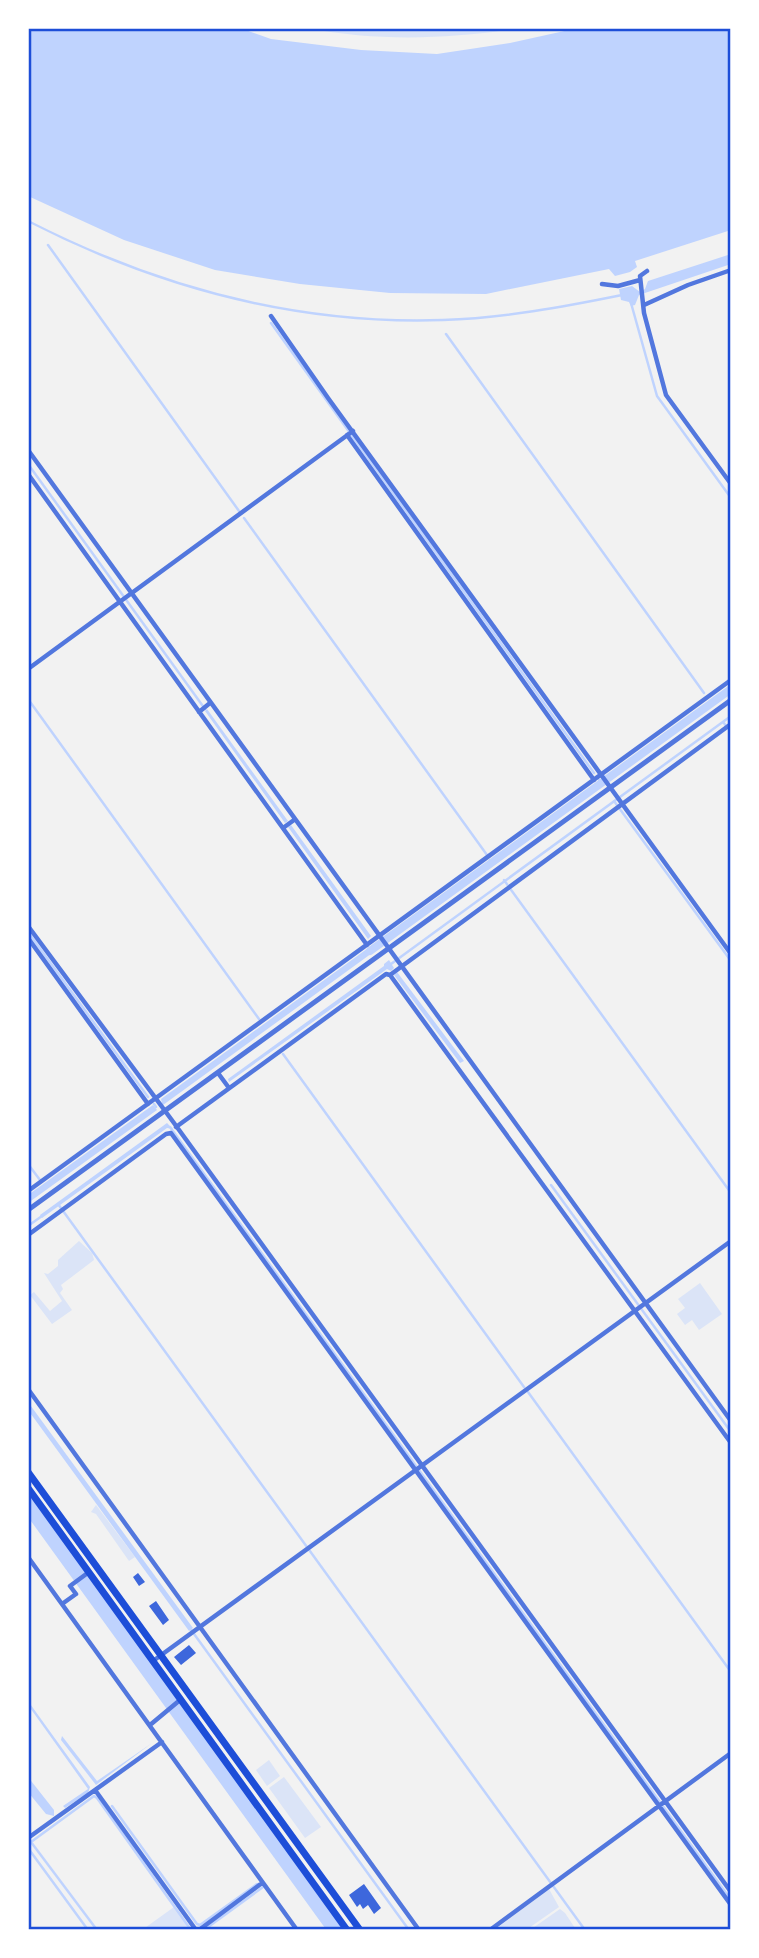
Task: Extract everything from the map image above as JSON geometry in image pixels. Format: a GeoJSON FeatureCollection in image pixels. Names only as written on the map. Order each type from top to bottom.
{"type":"FeatureCollection","features":[{"type":"Feature","properties":{"kind":"highway"},"geometry":{"type":"LineString","coordinates":[[28,1472],[360,1930]]}},
{"type":"Feature","properties":{"kind":"highway"},"geometry":{"type":"LineString","coordinates":[[28,1488],[87,1574],[347,1930]]}},
{"type":"Feature","properties":{"kind":"street"},"geometry":{"type":"LineString","coordinates":[[643,305],[731,270]]}},
{"type":"Feature","properties":{"kind":"street"},"geometry":{"type":"LineString","coordinates":[[647,271],[640,276],[643,305],[666,395],[731,484]]}},
{"type":"Feature","properties":{"kind":"street"},"geometry":{"type":"LineString","coordinates":[[602,284],[618,286],[640,280]]}},
{"type":"Feature","properties":{"kind":"street"},"geometry":{"type":"LineString","coordinates":[[271,316],[594,780]]}},
{"type":"Feature","properties":{"kind":"street"},"geometry":{"type":"LineString","coordinates":[[28,669],[350,433]]}},
{"type":"Feature","properties":{"kind":"street"},"geometry":{"type":"LineString","coordinates":[[28,450],[125,598],[288,824],[378,943]]}},
{"type":"Feature","properties":{"kind":"street"},"geometry":{"type":"LineString","coordinates":[[28,474],[125,598],[288,824],[378,943],[640,1307],[731,1443]]}},
{"type":"Feature","properties":{"kind":"street"},"geometry":{"type":"LineString","coordinates":[[476,610],[731,954]]}},
{"type":"Feature","properties":{"kind":"street"},"geometry":{"type":"LineString","coordinates":[[28,1210],[163,1109],[218,1073],[378,943],[731,680]]}},
{"type":"Feature","properties":{"kind":"street"},"geometry":{"type":"LineString","coordinates":[[28,1191],[378,943],[731,700]]}},
{"type":"Feature","properties":{"kind":"street"},"geometry":{"type":"LineString","coordinates":[[28,1235],[174,1128],[227,1085],[509,886],[728,725]]}},
{"type":"Feature","properties":{"kind":"street"},"geometry":{"type":"LineString","coordinates":[[28,926],[148,1104]]}},
{"type":"Feature","properties":{"kind":"street"},"geometry":{"type":"LineString","coordinates":[[28,938],[111,1047],[163,1109],[418,1468],[662,1803],[731,1892]]}},
{"type":"Feature","properties":{"kind":"street"},"geometry":{"type":"LineString","coordinates":[[395,967],[640,1307],[731,1421]]}},
{"type":"Feature","properties":{"kind":"street"},"geometry":{"type":"LineString","coordinates":[[218,1073],[227,1085]]}},
{"type":"Feature","properties":{"kind":"street"},"geometry":{"type":"LineString","coordinates":[[153,1661],[731,1241]]}},
{"type":"Feature","properties":{"kind":"street"},"geometry":{"type":"LineString","coordinates":[[28,1389],[195,1630],[419,1930]]}},
{"type":"Feature","properties":{"kind":"street"},"geometry":{"type":"LineString","coordinates":[[28,1557],[297,1930]]}},
{"type":"Feature","properties":{"kind":"street"},"geometry":{"type":"LineString","coordinates":[[62,1604],[76,1594],[70,1586],[87,1574]]}},
{"type":"Feature","properties":{"kind":"street"},"geometry":{"type":"LineString","coordinates":[[150,1725],[179,1701]]}},
{"type":"Feature","properties":{"kind":"street"},"geometry":{"type":"LineString","coordinates":[[28,1838],[162,1742]]}},
{"type":"Feature","properties":{"kind":"street"},"geometry":{"type":"LineString","coordinates":[[490,1930],[731,1753]]}},
{"type":"Feature","properties":{"kind":"street"},"geometry":{"type":"LineString","coordinates":[[95,1790],[197,1930],[262,1882]]}},
{"type":"Feature","properties":{"kind":"street"},"geometry":{"type":"LineString","coordinates":[[662,1803],[731,1905]]}},
{"type":"Feature","properties":{"kind":"shaded area"},"geometry":{"type":"Polygon","coordinates":[[[306,28],[523,28],[441,37],[388,37],[306,28]]]}},
{"type":"Feature","properties":{"kind":"shaded area"},"geometry":{"type":"Polygon","coordinates":[[[79,1241],[92,1253],[94,1260],[61,1285],[63,1289],[60,1293],[72,1310],[52,1324],[30,1295],[34,1292],[50,1311],[62,1301],[44,1273],[48,1274],[58,1266],[58,1260],[79,1241]]]}},
{"type":"Feature","properties":{"kind":"shaded area"},"geometry":{"type":"Polygon","coordinates":[[[700,1283],[722,1314],[699,1330],[692,1320],[685,1325],[677,1314],[685,1308],[678,1299],[700,1283]]]}},
{"type":"Feature","properties":{"kind":"shaded area"},"geometry":{"type":"Polygon","coordinates":[[[96,1505],[135,1557],[129,1561],[96,1514],[91,1512],[96,1505]]]}},
{"type":"Feature","properties":{"kind":"shaded area"},"geometry":{"type":"Polygon","coordinates":[[[269,1760],[280,1776],[267,1786],[256,1770],[269,1760]]]}},
{"type":"Feature","properties":{"kind":"shaded area"},"geometry":{"type":"Polygon","coordinates":[[[284,1777],[321,1827],[305,1838],[269,1788],[284,1777]]]}},
{"type":"Feature","properties":{"kind":"shaded area"},"geometry":{"type":"Polygon","coordinates":[[[549,1889],[559,1907],[526,1930],[498,1930],[497,1928],[549,1889]]]}},
{"type":"Feature","properties":{"kind":"shaded area"},"geometry":{"type":"Polygon","coordinates":[[[174,1907],[190,1930],[142,1930],[174,1907]]]}},
{"type":"Feature","properties":{"kind":"shaded area"},"geometry":{"type":"Polygon","coordinates":[[[560,1909],[575,1928],[530,1930],[560,1909]]]}},
{"type":"Feature","properties":{"kind":"water"},"geometry":{"type":"Polygon","coordinates":[[[28,28],[240,28],[271,39],[361,50],[437,54],[510,43],[578,28],[731,28],[731,230],[635,261],[637,267],[615,276],[609,269],[486,294],[390,293],[300,284],[215,270],[124,240],[28,196],[28,28]]]}},
{"type":"Feature","properties":{"kind":"water"},"geometry":{"type":"Polygon","coordinates":[[[731,254],[731,264],[639,295],[635,305],[631,306],[629,302],[621,300],[619,289],[632,286],[640,292],[645,289],[648,281],[731,254]]]}},
{"type":"Feature","properties":{"kind":"water"},"geometry":{"type":"Polygon","coordinates":[[[207,709],[288,821],[285,823],[205,711],[207,709]]]}},
{"type":"Feature","properties":{"kind":"water"},"geometry":{"type":"Polygon","coordinates":[[[291,825],[371,936],[368,939],[288,827],[291,825]]]}},
{"type":"Feature","properties":{"kind":"water"},"geometry":{"type":"Polygon","coordinates":[[[375,943],[379,948],[162,1104],[161,1099],[375,943]]]}},
{"type":"Feature","properties":{"kind":"water"},"geometry":{"type":"Polygon","coordinates":[[[389,960],[394,968],[391,971],[387,969],[229,1082],[228,1079],[389,960]]]}},
{"type":"Feature","properties":{"kind":"water"},"geometry":{"type":"Polygon","coordinates":[[[397,972],[464,1061],[460,1063],[394,975],[397,972]]]}},
{"type":"Feature","properties":{"kind":"water"},"geometry":{"type":"Polygon","coordinates":[[[153,1105],[157,1110],[28,1203],[28,1195],[153,1105]]]}},
{"type":"Feature","properties":{"kind":"water"},"geometry":{"type":"Polygon","coordinates":[[[167,1123],[173,1129],[167,1128],[42,1218],[40,1215],[167,1123]]]}},
{"type":"Feature","properties":{"kind":"water"},"geometry":{"type":"Polygon","coordinates":[[[28,1402],[193,1628],[189,1631],[28,1410],[28,1402]]]}},
{"type":"Feature","properties":{"kind":"water"},"geometry":{"type":"Polygon","coordinates":[[[28,1701],[90,1787],[88,1793],[65,1808],[63,1806],[88,1789],[28,1705],[28,1701]]]}},
{"type":"Feature","properties":{"kind":"water"},"geometry":{"type":"Polygon","coordinates":[[[62,1736],[97,1781],[152,1743],[96,1785],[61,1740],[62,1736]]]}},
{"type":"Feature","properties":{"kind":"water"},"geometry":{"type":"Polygon","coordinates":[[[28,1777],[54,1810],[54,1816],[46,1814],[28,1792],[28,1777]]]}},
{"type":"Feature","properties":{"kind":"building"},"geometry":{"type":"Polygon","coordinates":[[[138,1573],[145,1582],[139,1586],[133,1577],[138,1573]]]}},
{"type":"Feature","properties":{"kind":"building"},"geometry":{"type":"Polygon","coordinates":[[[156,1601],[169,1620],[163,1625],[149,1606],[156,1601]]]}},
{"type":"Feature","properties":{"kind":"building"},"geometry":{"type":"Polygon","coordinates":[[[189,1645],[196,1653],[181,1665],[174,1657],[189,1645]]]}},
{"type":"Feature","properties":{"kind":"building"},"geometry":{"type":"Polygon","coordinates":[[[364,1884],[381,1908],[374,1914],[368,1905],[363,1909],[360,1904],[357,1907],[349,1895],[364,1884]]]}},
{"type":"Feature","properties":{"kind":"waterway"},"geometry":{"type":"LineString","coordinates":[[28,221],[127,265],[178,283],[229,297],[335,316],[389,320],[465,319],[533,311],[622,295]]}},
{"type":"Feature","properties":{"kind":"waterway"},"geometry":{"type":"LineString","coordinates":[[48,245],[239,511]]}},
{"type":"Feature","properties":{"kind":"waterway"},"geometry":{"type":"LineString","coordinates":[[631,303],[657,396],[731,498]]}},
{"type":"Feature","properties":{"kind":"waterway"},"geometry":{"type":"LineString","coordinates":[[271,323],[594,773]]}},
{"type":"Feature","properties":{"kind":"waterway"},"geometry":{"type":"LineString","coordinates":[[446,334],[704,693]]}},
{"type":"Feature","properties":{"kind":"waterway"},"geometry":{"type":"LineString","coordinates":[[28,464],[205,709]]}},
{"type":"Feature","properties":{"kind":"waterway"},"geometry":{"type":"LineString","coordinates":[[244,518],[487,855]]}},
{"type":"Feature","properties":{"kind":"waterway"},"geometry":{"type":"LineString","coordinates":[[370,951],[731,689]]}},
{"type":"Feature","properties":{"kind":"waterway"},"geometry":{"type":"LineString","coordinates":[[28,699],[259,1019]]}},
{"type":"Feature","properties":{"kind":"waterway"},"geometry":{"type":"LineString","coordinates":[[391,964],[731,716]]}},
{"type":"Feature","properties":{"kind":"waterway"},"geometry":{"type":"LineString","coordinates":[[723,722],[731,732]]}},
{"type":"Feature","properties":{"kind":"waterway"},"geometry":{"type":"LineString","coordinates":[[599,780],[601,784]]}},
{"type":"Feature","properties":{"kind":"waterway"},"geometry":{"type":"LineString","coordinates":[[614,801],[731,961]]}},
{"type":"Feature","properties":{"kind":"waterway"},"geometry":{"type":"LineString","coordinates":[[504,880],[731,1193]]}},
{"type":"Feature","properties":{"kind":"waterway"},"geometry":{"type":"LineString","coordinates":[[28,932],[148,1097]]}},
{"type":"Feature","properties":{"kind":"waterway"},"geometry":{"type":"LineString","coordinates":[[283,1054],[524,1387]]}},
{"type":"Feature","properties":{"kind":"waterway"},"geometry":{"type":"LineString","coordinates":[[170,1127],[731,1900]]}},
{"type":"Feature","properties":{"kind":"waterway"},"geometry":{"type":"LineString","coordinates":[[28,1164],[40,1180]]}},
{"type":"Feature","properties":{"kind":"waterway"},"geometry":{"type":"LineString","coordinates":[[551,1185],[731,1432]]}},
{"type":"Feature","properties":{"kind":"waterway"},"geometry":{"type":"LineString","coordinates":[[58,1204],[585,1930]]}},
{"type":"Feature","properties":{"kind":"waterway"},"geometry":{"type":"LineString","coordinates":[[28,1226],[42,1216]]}},
{"type":"Feature","properties":{"kind":"waterway"},"geometry":{"type":"LineString","coordinates":[[528,1392],[731,1672]]}},
{"type":"Feature","properties":{"kind":"waterway"},"geometry":{"type":"LineString","coordinates":[[28,1505],[335,1930]]}},
{"type":"Feature","properties":{"kind":"waterway"},"geometry":{"type":"LineString","coordinates":[[189,1627],[409,1930]]}},
{"type":"Feature","properties":{"kind":"waterway"},"geometry":{"type":"LineString","coordinates":[[97,1930],[31,1842],[94,1796],[191,1930]]}},
{"type":"Feature","properties":{"kind":"waterway"},"geometry":{"type":"LineString","coordinates":[[112,1806],[197,1924],[200,1925],[257,1884]]}},
{"type":"Feature","properties":{"kind":"waterway"},"geometry":{"type":"LineString","coordinates":[[28,1848],[88,1930]]}},
{"type":"Feature","properties":{"kind":"waterway"},"geometry":{"type":"LineString","coordinates":[[204,1930],[263,1887]]}}]}
